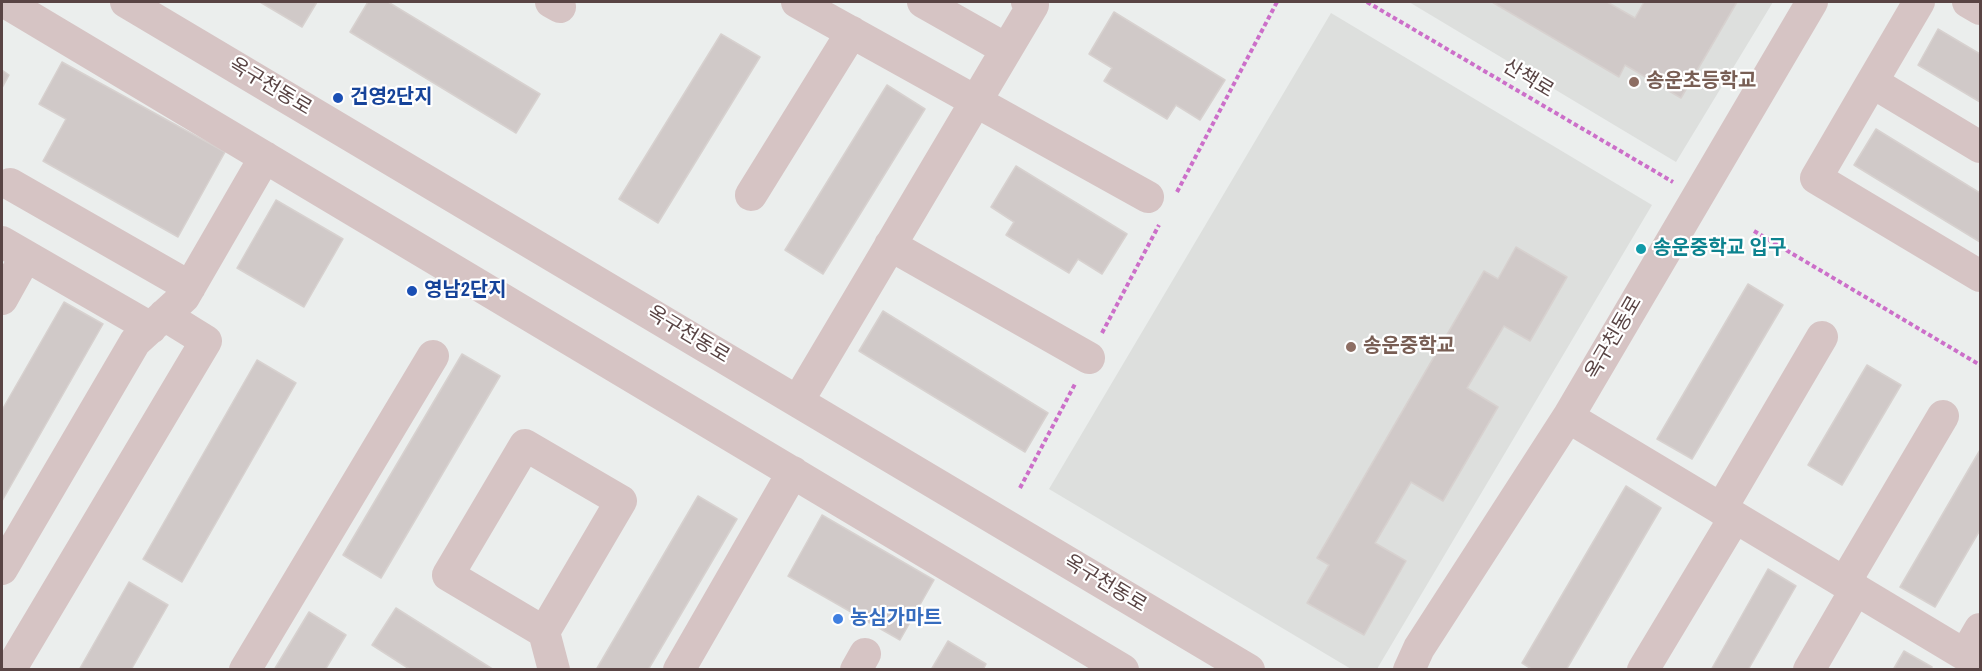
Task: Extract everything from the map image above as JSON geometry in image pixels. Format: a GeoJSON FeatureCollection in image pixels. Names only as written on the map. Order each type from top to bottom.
{"type":"FeatureCollection","features":[{"type":"Feature","properties":{"kind":"street"},"geometry":{"type":"LineString","coordinates":[[5,2],[1124,669]]}},
{"type":"Feature","properties":{"kind":"street"},"geometry":{"type":"LineString","coordinates":[[797,2],[1160,206]]}},
{"type":"Feature","properties":{"kind":"street"},"geometry":{"type":"LineString","coordinates":[[923,2],[1006,49]]}},
{"type":"Feature","properties":{"kind":"street"},"geometry":{"type":"LineString","coordinates":[[798,401],[1033,5],[1027,2]]}},
{"type":"Feature","properties":{"kind":"street","name":"옥구천동로"},"geometry":{"type":"LineString","coordinates":[[1409,669],[1419,648],[1568,417],[1812,2]]}},
{"type":"Feature","properties":{"kind":"street"},"geometry":{"type":"LineString","coordinates":[[1919,2],[1816,178],[1980,276]]}},
{"type":"Feature","properties":{"kind":"street"},"geometry":{"type":"LineString","coordinates":[[1968,2],[1980,9]]}},
{"type":"Feature","properties":{"kind":"street","name":"옥구천동로"},"geometry":{"type":"LineString","coordinates":[[137,4],[1249,669]]}},
{"type":"Feature","properties":{"kind":"street"},"geometry":{"type":"LineString","coordinates":[[751,195],[852,32]]}},
{"type":"Feature","properties":{"kind":"street"},"geometry":{"type":"LineString","coordinates":[[1872,82],[1980,147]]}},
{"type":"Feature","properties":{"kind":"street"},"geometry":{"type":"LineString","coordinates":[[2,569],[135,342],[184,297],[265,157]]}},
{"type":"Feature","properties":{"kind":"street"},"geometry":{"type":"LineString","coordinates":[[10,184],[190,287]]}},
{"type":"Feature","properties":{"kind":"street"},"geometry":{"type":"LineString","coordinates":[[890,245],[1089,358]]}},
{"type":"Feature","properties":{"kind":"street"},"geometry":{"type":"LineString","coordinates":[[2,299],[14,249],[158,322],[206,341],[10,669]]}},
{"type":"Feature","properties":{"kind":"street"},"geometry":{"type":"LineString","coordinates":[[1643,669],[1822,337]]}},
{"type":"Feature","properties":{"kind":"street"},"geometry":{"type":"LineString","coordinates":[[245,669],[433,356]]}},
{"type":"Feature","properties":{"kind":"street"},"geometry":{"type":"LineString","coordinates":[[1809,669],[1850,586],[1943,416]]}},
{"type":"Feature","properties":{"kind":"street"},"geometry":{"type":"LineString","coordinates":[[1568,417],[1850,586],[1975,649]]}},
{"type":"Feature","properties":{"kind":"street"},"geometry":{"type":"LineString","coordinates":[[544,632],[621,501],[525,445],[448,575],[544,632],[554,669]]}},
{"type":"Feature","properties":{"kind":"street"},"geometry":{"type":"LineString","coordinates":[[679,669],[793,472]]}},
{"type":"Feature","properties":{"kind":"path"},"geometry":{"type":"LineString","coordinates":[[1020,488],[1089,358],[1160,206],[1277,2]]}},
{"type":"Feature","properties":{"kind":"path","name":"산책로"},"geometry":{"type":"LineString","coordinates":[[1367,2],[1673,182]]}},
{"type":"Feature","properties":{"kind":"path"},"geometry":{"type":"LineString","coordinates":[[1754,231],[1980,365]]}},
{"type":"Feature","properties":{"kind":"shaded area","name":"송운초등학교"},"geometry":{"type":"Polygon","coordinates":[[[1409,2],[1773,2],[1676,162],[1409,2]]]}},
{"type":"Feature","properties":{"kind":"shaded area","name":"송운중학교"},"geometry":{"type":"Polygon","coordinates":[[[1331,13],[1652,205],[1377,669],[1351,669],[1049,489],[1331,13]]]}},
{"type":"Feature","properties":{"kind":"building"},"geometry":{"type":"Polygon","coordinates":[[[260,2],[317,2],[302,27],[260,2]]]}},
{"type":"Feature","properties":{"kind":"building"},"geometry":{"type":"Polygon","coordinates":[[[368,2],[388,2],[540,94],[516,133],[350,32],[368,2]]]}},
{"type":"Feature","properties":{"kind":"building","name":"송운초등학교"},"geometry":{"type":"Polygon","coordinates":[[[1492,2],[1607,2],[1635,18],[1644,2],[1737,2],[1681,98],[1625,65],[1619,77],[1492,2]]]}},
{"type":"Feature","properties":{"kind":"building"},"geometry":{"type":"Polygon","coordinates":[[[1114,12],[1225,80],[1200,120],[1176,105],[1167,119],[1104,81],[1112,68],[1089,54],[1114,12]]]}},
{"type":"Feature","properties":{"kind":"building"},"geometry":{"type":"Polygon","coordinates":[[[1938,29],[1980,54],[1980,102],[1918,65],[1938,29]]]}},
{"type":"Feature","properties":{"kind":"building"},"geometry":{"type":"Polygon","coordinates":[[[721,34],[760,57],[658,223],[619,199],[721,34]]]}},
{"type":"Feature","properties":{"kind":"building"},"geometry":{"type":"Polygon","coordinates":[[[62,62],[225,152],[178,237],[43,161],[66,119],[39,104],[62,62]]]}},
{"type":"Feature","properties":{"kind":"building"},"geometry":{"type":"Polygon","coordinates":[[[2,70],[9,75],[2,88],[2,70]]]}},
{"type":"Feature","properties":{"kind":"building"},"geometry":{"type":"Polygon","coordinates":[[[887,85],[925,109],[823,274],[785,250],[887,85]]]}},
{"type":"Feature","properties":{"kind":"building"},"geometry":{"type":"Polygon","coordinates":[[[1876,129],[1980,193],[1980,242],[1854,165],[1876,129]]]}},
{"type":"Feature","properties":{"kind":"building"},"geometry":{"type":"Polygon","coordinates":[[[1016,166],[1127,234],[1102,274],[1078,259],[1069,273],[1006,235],[1014,222],[991,207],[1016,166]]]}},
{"type":"Feature","properties":{"kind":"building"},"geometry":{"type":"Polygon","coordinates":[[[276,200],[343,239],[304,307],[237,268],[276,200]]]}},
{"type":"Feature","properties":{"kind":"building","name":"송운중학교"},"geometry":{"type":"Polygon","coordinates":[[[1516,247],[1567,277],[1530,341],[1504,326],[1467,388],[1498,407],[1443,501],[1411,482],[1375,543],[1406,561],[1364,635],[1307,603],[1329,565],[1317,558],[1484,271],[1498,279],[1516,247]]]}},
{"type":"Feature","properties":{"kind":"building"},"geometry":{"type":"Polygon","coordinates":[[[1748,284],[1783,305],[1692,459],[1657,439],[1748,284]]]}},
{"type":"Feature","properties":{"kind":"building"},"geometry":{"type":"Polygon","coordinates":[[[64,302],[103,324],[2,501],[2,410],[64,302]]]}},
{"type":"Feature","properties":{"kind":"building"},"geometry":{"type":"Polygon","coordinates":[[[883,311],[1048,413],[1025,452],[859,351],[883,311]]]}},
{"type":"Feature","properties":{"kind":"building"},"geometry":{"type":"Polygon","coordinates":[[[462,354],[500,376],[381,578],[343,555],[462,354]]]}},
{"type":"Feature","properties":{"kind":"building"},"geometry":{"type":"Polygon","coordinates":[[[257,360],[296,383],[182,582],[143,559],[257,360]]]}},
{"type":"Feature","properties":{"kind":"building"},"geometry":{"type":"Polygon","coordinates":[[[1867,365],[1901,385],[1842,485],[1808,465],[1867,365]]]}},
{"type":"Feature","properties":{"kind":"building"},"geometry":{"type":"Polygon","coordinates":[[[1980,450],[1980,530],[1935,607],[1900,587],[1980,450]]]}},
{"type":"Feature","properties":{"kind":"building"},"geometry":{"type":"Polygon","coordinates":[[[1626,486],[1661,508],[1566,670],[1533,670],[1522,663],[1626,486]]]}},
{"type":"Feature","properties":{"kind":"building"},"geometry":{"type":"Polygon","coordinates":[[[698,496],[737,519],[648,670],[596,670],[698,496]]]}},
{"type":"Feature","properties":{"kind":"building"},"geometry":{"type":"Polygon","coordinates":[[[822,515],[934,580],[900,640],[788,576],[822,515]]]}},
{"type":"Feature","properties":{"kind":"building"},"geometry":{"type":"Polygon","coordinates":[[[1768,569],[1796,586],[1748,670],[1711,670],[1768,569]]]}},
{"type":"Feature","properties":{"kind":"building"},"geometry":{"type":"Polygon","coordinates":[[[129,582],[168,605],[131,670],[79,670],[129,582]]]}},
{"type":"Feature","properties":{"kind":"building"},"geometry":{"type":"Polygon","coordinates":[[[396,608],[494,670],[411,670],[372,645],[396,608]]]}},
{"type":"Feature","properties":{"kind":"building"},"geometry":{"type":"Polygon","coordinates":[[[309,612],[346,635],[325,670],[274,670],[309,612]]]}},
{"type":"Feature","properties":{"kind":"building"},"geometry":{"type":"Polygon","coordinates":[[[948,641],[986,664],[983,670],[931,670],[948,641]]]}},
{"type":"Feature","properties":{"kind":"building"},"geometry":{"type":"Polygon","coordinates":[[[1904,651],[1932,667],[1931,670],[1893,670],[1904,651]]]}},
{"type":"Feature","properties":{"kind":"place","name":"송운초등학교"},"geometry":{"type":"Point","coordinates":[1634,82]}},
{"type":"Feature","properties":{"kind":"place","name":"건영2단지"},"geometry":{"type":"Point","coordinates":[338,98]}},
{"type":"Feature","properties":{"kind":"place","name":"송운중학교 입구"},"geometry":{"type":"Point","coordinates":[1641,249]}},
{"type":"Feature","properties":{"kind":"place","name":"영남2단지"},"geometry":{"type":"Point","coordinates":[412,291]}},
{"type":"Feature","properties":{"kind":"place","name":"송운중학교"},"geometry":{"type":"Point","coordinates":[1351,347]}},
{"type":"Feature","properties":{"kind":"place","name":"농심가마트"},"geometry":{"type":"Point","coordinates":[838,619]}}]}
